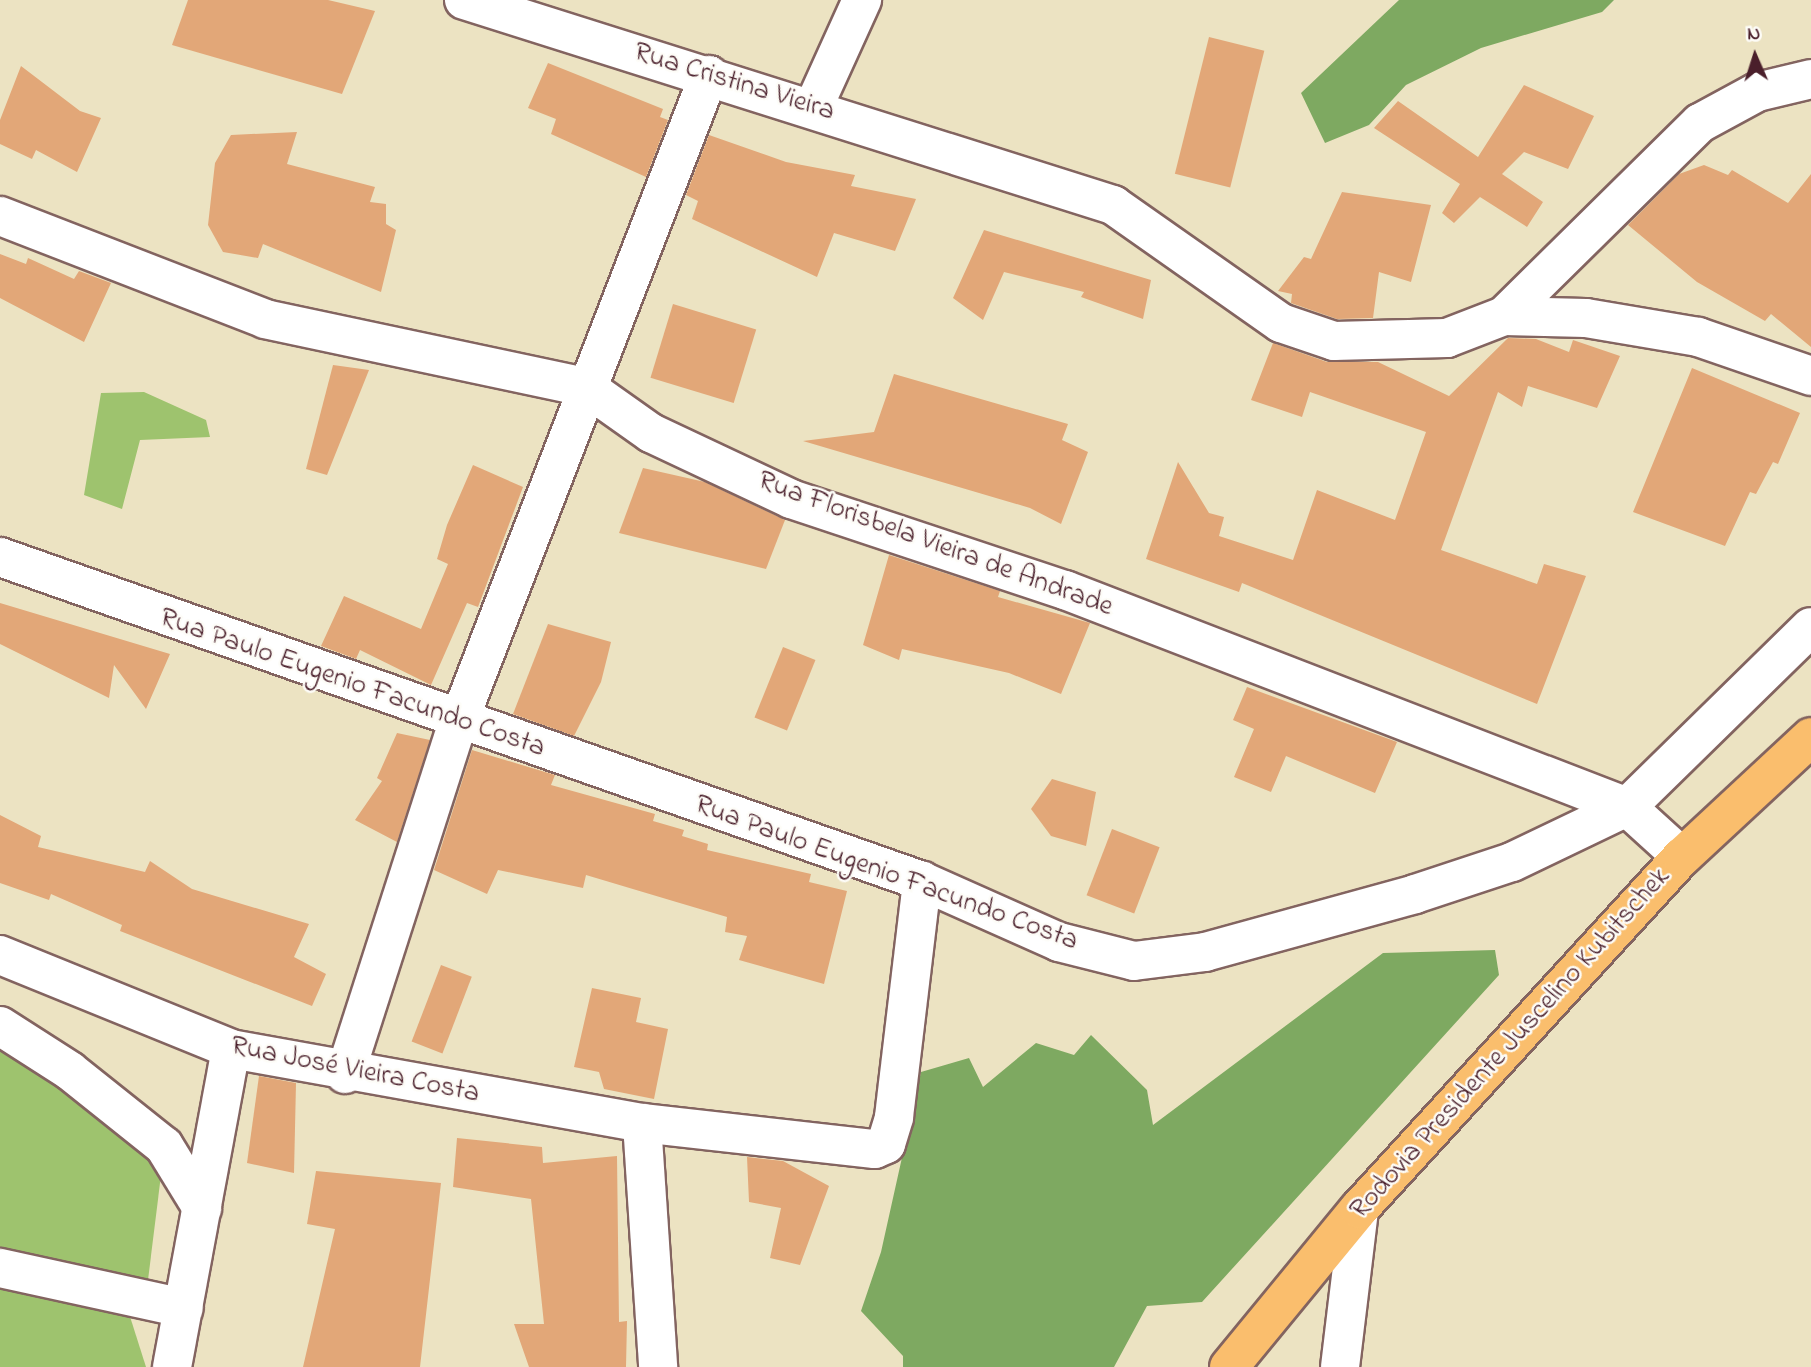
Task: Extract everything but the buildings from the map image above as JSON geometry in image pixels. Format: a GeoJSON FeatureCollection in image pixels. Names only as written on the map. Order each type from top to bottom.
{"type":"FeatureCollection","features":[{"type":"Feature","properties":{"kind":"highway","name":"Rodovia Presidente Juscelino Kubitschek"},"geometry":{"type":"LineString","coordinates":[[1230,1367],[1359,1209],[1682,857],[1811,737]]}},
{"type":"Feature","properties":{"kind":"street","name":"Rua Cristina Vieira"},"geometry":{"type":"LineString","coordinates":[[464,0],[561,14],[709,75],[1113,205],[1281,323],[1334,341],[1447,338],[1504,316]]}},
{"type":"Feature","properties":{"kind":"street"},"geometry":{"type":"LineString","coordinates":[[813,108],[862,0]]}},
{"type":"Feature","properties":{"kind":"street"},"geometry":{"type":"LineString","coordinates":[[345,1074],[458,723],[709,75]]}},
{"type":"Feature","properties":{"kind":"street"},"geometry":{"type":"LineString","coordinates":[[1504,316],[1700,123],[1757,92],[1811,79]]}},
{"type":"Feature","properties":{"kind":"street","name":"Rua Florisbela Vieira de Andrade"},"geometry":{"type":"LineString","coordinates":[[0,216],[265,319],[586,387],[651,433],[791,499],[1065,590],[1627,807]]}},
{"type":"Feature","properties":{"kind":"street"},"geometry":{"type":"LineString","coordinates":[[1504,316],[1586,318],[1699,337],[1811,376]]}},
{"type":"Feature","properties":{"kind":"street","name":"Rua Paulo Eugenio Facundo Costa"},"geometry":{"type":"LineString","coordinates":[[0,557],[458,723],[922,881],[1059,942],[1135,961],[1205,952],[1415,894],[1512,862],[1627,807]]}},
{"type":"Feature","properties":{"kind":"street"},"geometry":{"type":"LineString","coordinates":[[1682,857],[1627,807],[1811,627]]}},
{"type":"Feature","properties":{"kind":"street","name":"Rua José Vieira Costa"},"geometry":{"type":"LineString","coordinates":[[0,955],[231,1049],[345,1074],[642,1124],[862,1148],[886,1144],[911,1017],[922,881]]}},
{"type":"Feature","properties":{"kind":"street"},"geometry":{"type":"LineString","coordinates":[[0,1027],[70,1071],[164,1146],[202,1208]]}},
{"type":"Feature","properties":{"kind":"street"},"geometry":{"type":"LineString","coordinates":[[172,1367],[231,1049]]}},
{"type":"Feature","properties":{"kind":"street"},"geometry":{"type":"LineString","coordinates":[[642,1124],[658,1367]]}},
{"type":"Feature","properties":{"kind":"street"},"geometry":{"type":"LineString","coordinates":[[1340,1367],[1359,1209]]}},
{"type":"Feature","properties":{"kind":"street"},"geometry":{"type":"LineString","coordinates":[[0,1268],[184,1308]]}},
{"type":"Feature","properties":{"kind":"green space"},"geometry":{"type":"Polygon","coordinates":[[[1399,0],[1614,0],[1602,12],[1481,48],[1406,85],[1369,125],[1325,143],[1301,93],[1399,0]]]}},
{"type":"Feature","properties":{"kind":"green space"},"geometry":{"type":"Polygon","coordinates":[[[144,392],[206,420],[210,437],[140,440],[122,509],[84,495],[101,393],[144,392]]]}},
{"type":"Feature","properties":{"kind":"green space"},"geometry":{"type":"Polygon","coordinates":[[[1495,950],[1499,975],[1202,1302],[1147,1306],[1114,1367],[903,1367],[903,1356],[861,1311],[881,1252],[921,1072],[969,1058],[983,1087],[1036,1043],[1074,1055],[1091,1035],[1147,1090],[1153,1125],[1383,953],[1495,950]]]}},
{"type":"Feature","properties":{"kind":"green space"},"geometry":{"type":"Polygon","coordinates":[[[0,1036],[162,1167],[148,1280],[0,1253],[0,1036]]]}},
{"type":"Feature","properties":{"kind":"green space"},"geometry":{"type":"Polygon","coordinates":[[[0,1281],[126,1304],[146,1367],[0,1367],[0,1281]]]}}]}
